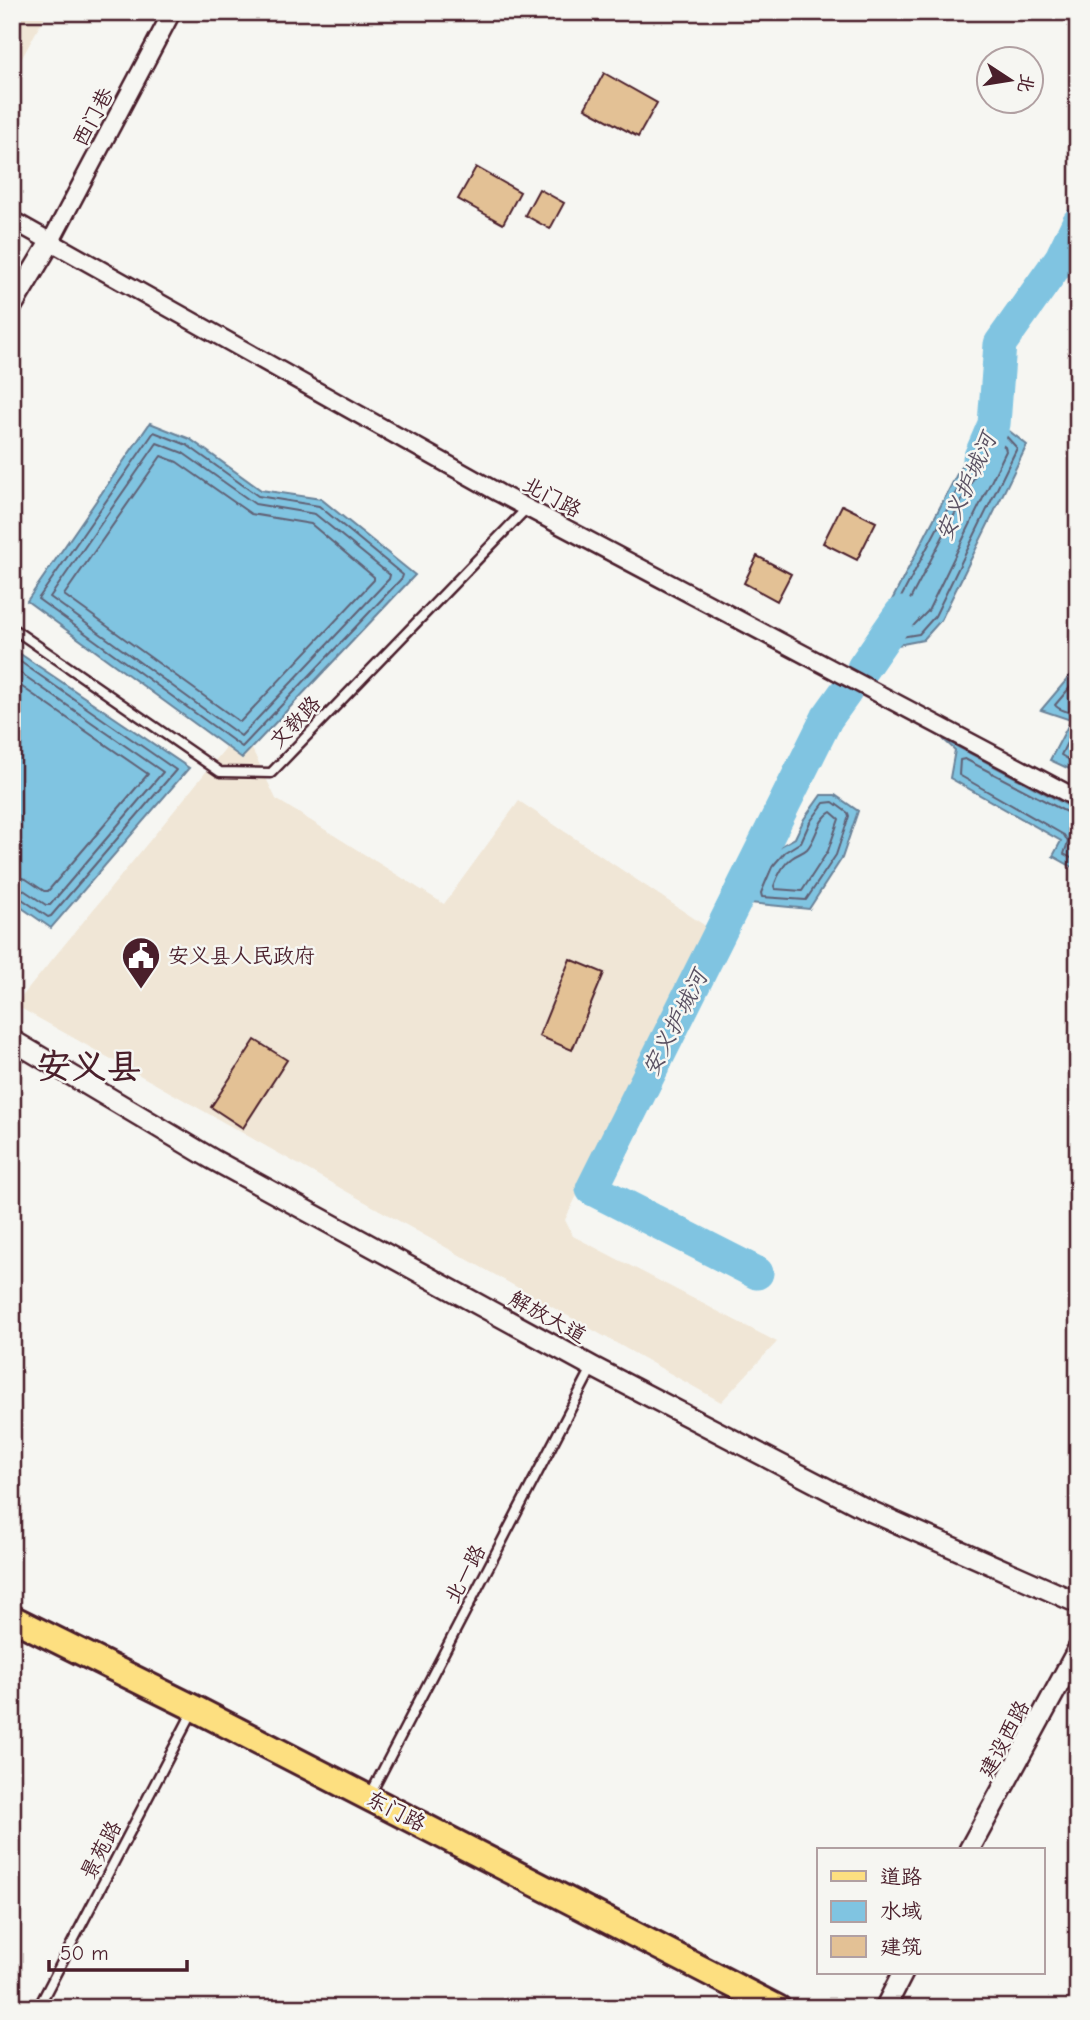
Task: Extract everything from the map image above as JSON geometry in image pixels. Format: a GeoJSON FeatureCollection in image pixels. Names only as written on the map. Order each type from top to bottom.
{"type":"FeatureCollection","features":[{"type":"Feature","properties":{"kind":"main road","name":"东门路"},"geometry":{"type":"LineString","coordinates":[[12,1618],[369,1797],[778,2008]]}},
{"type":"Feature","properties":{"kind":"street","name":"西门巷"},"geometry":{"type":"LineString","coordinates":[[51,241],[172,12]]}},
{"type":"Feature","properties":{"kind":"street","name":"北门路"},"geometry":{"type":"LineString","coordinates":[[12,220],[527,508],[1078,799]]}},
{"type":"Feature","properties":{"kind":"street"},"geometry":{"type":"LineString","coordinates":[[12,306],[51,241]]}},
{"type":"Feature","properties":{"kind":"street","name":"解放大道"},"geometry":{"type":"LineString","coordinates":[[12,1040],[212,1159],[593,1367],[869,1510],[1078,1602]]}},
{"type":"Feature","properties":{"kind":"street","name":"建设西路"},"geometry":{"type":"LineString","coordinates":[[970,1848],[1078,1649]]}},
{"type":"Feature","properties":{"kind":"street"},"geometry":{"type":"LineString","coordinates":[[885,2008],[902,1974]]}},
{"type":"Feature","properties":{"kind":"lane","name":"文教路"},"geometry":{"type":"LineString","coordinates":[[12,628],[220,772],[271,773],[527,508]]}},
{"type":"Feature","properties":{"kind":"lane","name":"北一路"},"geometry":{"type":"LineString","coordinates":[[369,1797],[593,1367]]}},
{"type":"Feature","properties":{"kind":"lane","name":"景苑路"},"geometry":{"type":"LineString","coordinates":[[38,2008],[194,1708]]}},
{"type":"Feature","properties":{"kind":"shaded area"},"geometry":{"type":"Polygon","coordinates":[[[12,12],[47,12],[12,76],[12,12]]]}},
{"type":"Feature","properties":{"kind":"shaded area","name":"安义县人民政府"},"geometry":{"type":"Polygon","coordinates":[[[242,728],[276,799],[444,904],[519,801],[707,927],[565,1220],[573,1236],[777,1342],[721,1402],[15,1005],[242,728]]]}},
{"type":"Feature","properties":{"kind":"water"},"geometry":{"type":"Polygon","coordinates":[[[988,414],[1027,445],[941,620],[923,640],[856,653],[891,602],[988,414]]]}},
{"type":"Feature","properties":{"kind":"water"},"geometry":{"type":"Polygon","coordinates":[[[150,423],[190,439],[261,490],[321,499],[415,575],[242,758],[27,601],[150,423]]]}},
{"type":"Feature","properties":{"kind":"water"},"geometry":{"type":"Polygon","coordinates":[[[13,649],[189,768],[51,928],[12,901],[13,649]]]}},
{"type":"Feature","properties":{"kind":"water"},"geometry":{"type":"Polygon","coordinates":[[[1074,671],[1078,672],[1078,773],[1050,760],[1071,720],[1041,710],[1074,671]]]}},
{"type":"Feature","properties":{"kind":"water"},"geometry":{"type":"Polygon","coordinates":[[[943,739],[1078,811],[1078,870],[1053,856],[1061,841],[950,778],[955,750],[943,739]]]}},
{"type":"Feature","properties":{"kind":"water"},"geometry":{"type":"Polygon","coordinates":[[[821,795],[835,795],[858,811],[842,858],[809,909],[749,903],[766,863],[781,846],[795,838],[804,819],[821,795]]]}},
{"type":"Feature","properties":{"kind":"building"},"geometry":{"type":"Polygon","coordinates":[[[604,73],[657,103],[638,137],[585,108],[604,73]]]}},
{"type":"Feature","properties":{"kind":"building"},"geometry":{"type":"Polygon","coordinates":[[[476,167],[520,192],[503,224],[458,199],[476,167]]]}},
{"type":"Feature","properties":{"kind":"building"},"geometry":{"type":"Polygon","coordinates":[[[539,189],[564,203],[550,229],[525,215],[539,189]]]}},
{"type":"Feature","properties":{"kind":"building"},"geometry":{"type":"Polygon","coordinates":[[[842,505],[876,522],[857,560],[823,543],[842,505]]]}},
{"type":"Feature","properties":{"kind":"building"},"geometry":{"type":"Polygon","coordinates":[[[757,556],[791,574],[777,601],[744,583],[757,556]]]}},
{"type":"Feature","properties":{"kind":"building"},"geometry":{"type":"Polygon","coordinates":[[[570,959],[604,973],[572,1050],[539,1036],[570,959]]]}},
{"type":"Feature","properties":{"kind":"building"},"geometry":{"type":"Polygon","coordinates":[[[255,1040],[287,1060],[243,1128],[211,1107],[255,1040]]]}},
{"type":"Feature","properties":{"kind":"waterway","name":"安义护城河"},"geometry":{"type":"LineString","coordinates":[[979,459],[994,424],[1000,344],[1061,258],[1078,223]]}},
{"type":"Feature","properties":{"kind":"waterway","name":"安义护城河"},"geometry":{"type":"LineString","coordinates":[[863,668],[901,613]]}},
{"type":"Feature","properties":{"kind":"waterway","name":"安义护城河"},"geometry":{"type":"LineString","coordinates":[[757,1273],[592,1189],[827,718],[845,693]]}},
{"type":"Feature","properties":{"kind":"place","name":"安义县人民政府"},"geometry":{"type":"Point","coordinates":[141,990]}},
{"type":"Feature","properties":{"kind":"district","name":"安义县"},"geometry":{"type":"Point","coordinates":[89,1066]}}]}
